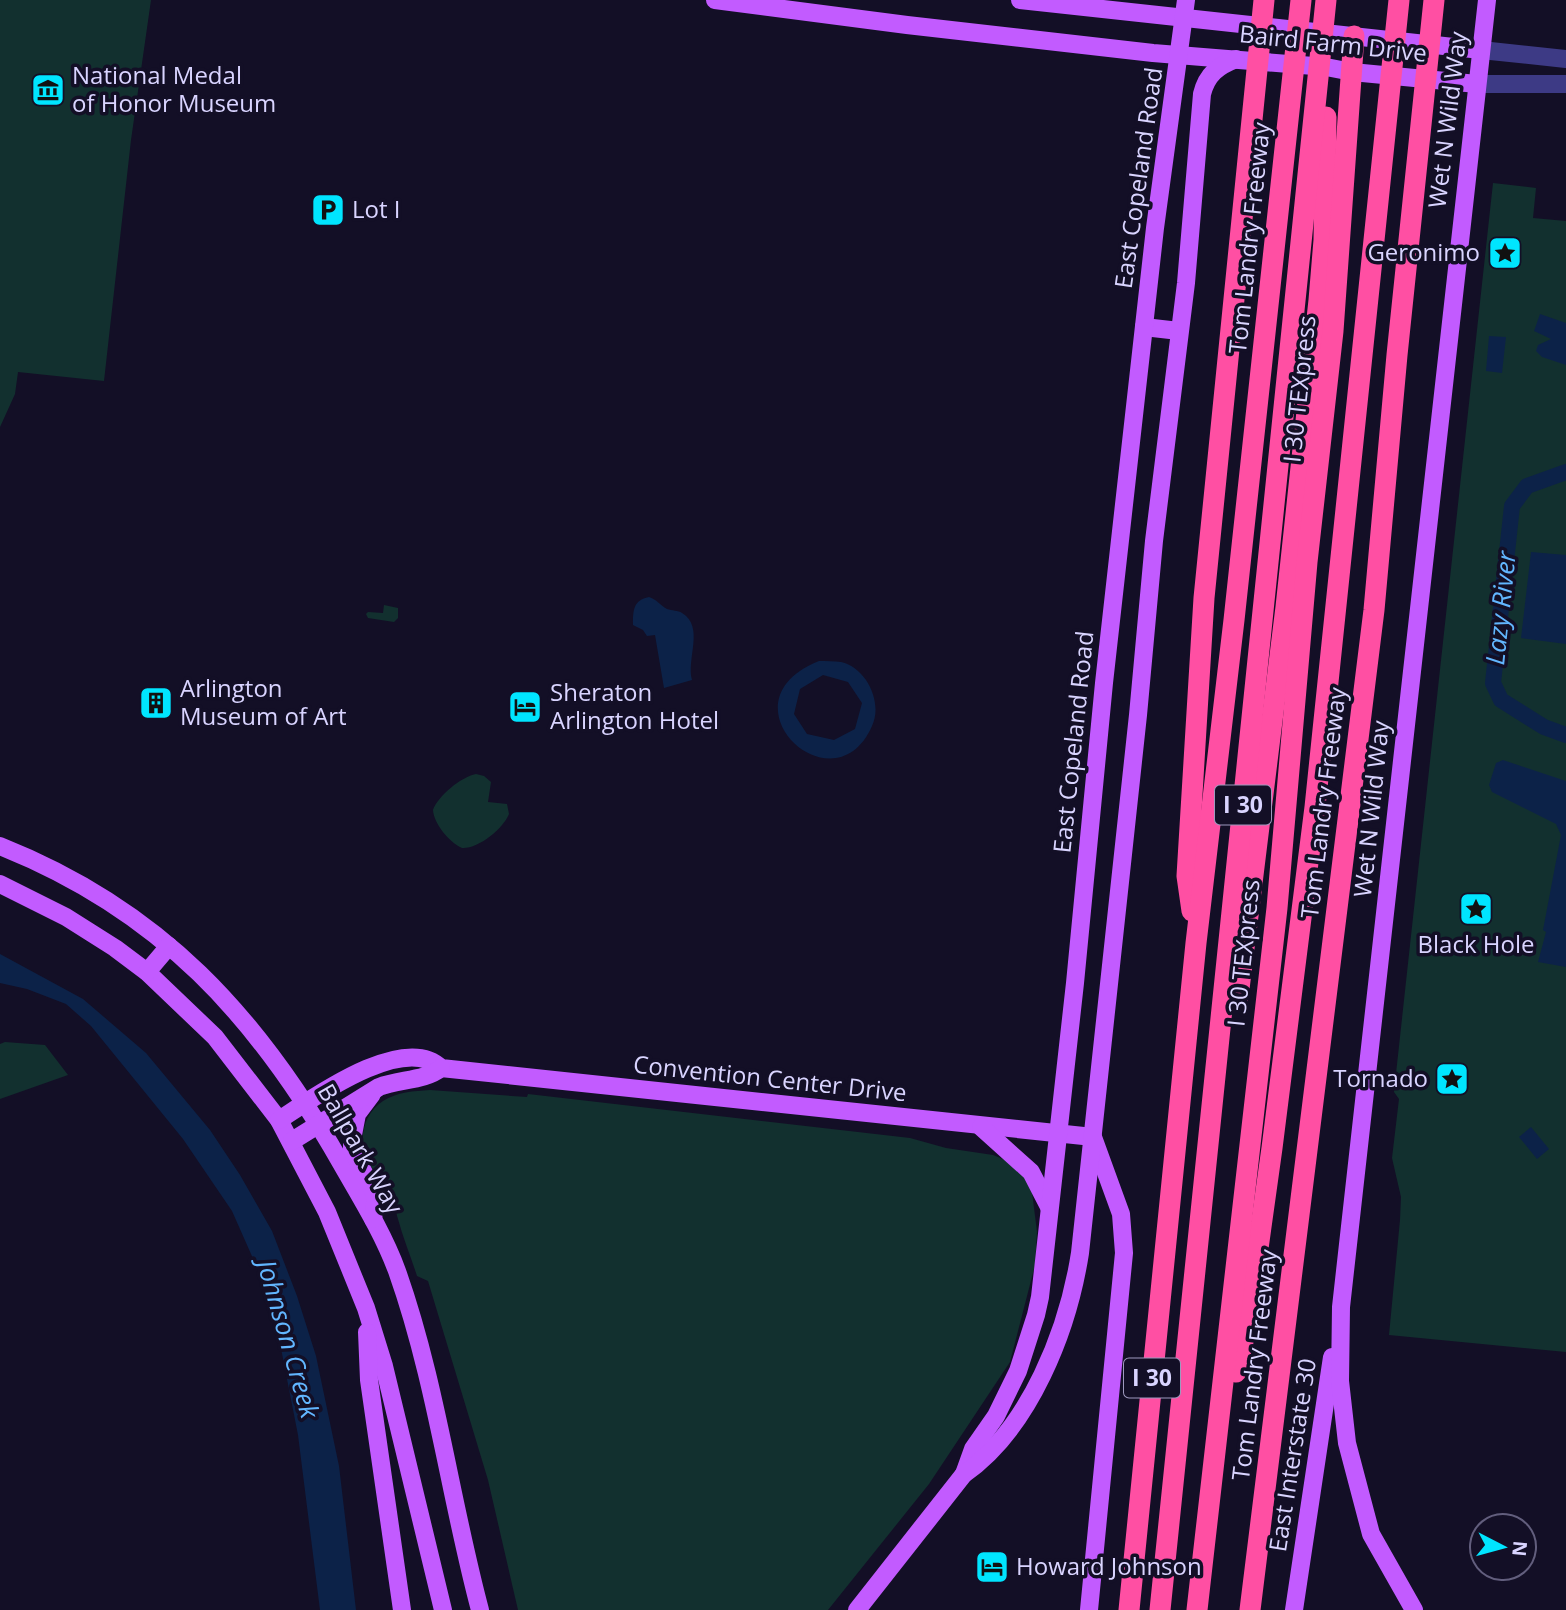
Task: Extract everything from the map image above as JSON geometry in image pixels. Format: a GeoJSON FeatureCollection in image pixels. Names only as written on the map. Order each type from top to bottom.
{"type":"FeatureCollection","features":[{"type":"Feature","properties":{"kind":"highway"},"geometry":{"type":"LineString","coordinates":[[1196,943],[1187,876],[1205,598],[1264,0]]}},
{"type":"Feature","properties":{"kind":"highway","name":"Tom Landry Freeway"},"geometry":{"type":"LineString","coordinates":[[1129,1610],[1196,943],[1236,606],[1301,0]]}},
{"type":"Feature","properties":{"kind":"highway","name":"I 30"},"geometry":{"type":"LineString","coordinates":[[1160,1610],[1326,0]]}},
{"type":"Feature","properties":{"kind":"highway"},"geometry":{"type":"LineString","coordinates":[[1214,1462],[1248,1320],[1278,1107],[1315,807],[1399,0]]}},
{"type":"Feature","properties":{"kind":"highway","name":"Tom Landry Freeway"},"geometry":{"type":"LineString","coordinates":[[1250,1610],[1364,693],[1434,0]]}},
{"type":"Feature","properties":{"kind":"highway"},"geometry":{"type":"LineString","coordinates":[[1328,34],[1324,240],[1328,301]]}},
{"type":"Feature","properties":{"kind":"highway"},"geometry":{"type":"LineString","coordinates":[[1328,301],[1354,36]]}},
{"type":"Feature","properties":{"kind":"highway","name":"I 30 TEXpress"},"geometry":{"type":"LineString","coordinates":[[1197,1610],[1277,908],[1328,301]]}},
{"type":"Feature","properties":{"kind":"highway","name":"I 30 TEXpress"},"geometry":{"type":"LineString","coordinates":[[1172,1610],[1240,974],[1328,301]]}},
{"type":"Feature","properties":{"kind":"main road","name":"Baird Farm Drive"},"geometry":{"type":"LineString","coordinates":[[715,0],[1180,56],[1326,67],[1477,84]]}},
{"type":"Feature","properties":{"kind":"main road","name":"Baird Farm Drive"},"geometry":{"type":"LineString","coordinates":[[1020,0],[1185,9],[1240,24],[1481,50]]}},
{"type":"Feature","properties":{"kind":"main road","name":"Wet N Wild Way"},"geometry":{"type":"LineString","coordinates":[[1414,1610],[1371,1534],[1348,1443],[1340,1381],[1341,1307],[1487,0]]}},
{"type":"Feature","properties":{"kind":"main road","name":"East Copeland Road"},"geometry":{"type":"LineString","coordinates":[[964,1474],[973,1449],[1007,1395],[1029,1339],[1040,1297],[1104,682],[1144,327],[1185,9]]}},
{"type":"Feature","properties":{"kind":"main road","name":"East Copeland Road"},"geometry":{"type":"LineString","coordinates":[[857,1610],[964,1474],[985,1460],[1016,1419],[1044,1373],[1069,1311],[1077,1273],[1093,1137],[1137,729],[1154,541],[1189,251],[1202,94],[1210,76],[1219,66],[1237,59]]}},
{"type":"Feature","properties":{"kind":"main road"},"geometry":{"type":"LineString","coordinates":[[1144,327],[1179,331]]}},
{"type":"Feature","properties":{"kind":"main road","name":"Ballpark Way"},"geometry":{"type":"LineString","coordinates":[[0,846],[98,894],[125,911],[169,946],[197,970],[249,1025],[299,1090],[373,1219],[396,1269],[418,1340],[480,1610]]}},
{"type":"Feature","properties":{"kind":"main road"},"geometry":{"type":"LineString","coordinates":[[0,884],[66,917],[147,972],[215,1037],[279,1119],[343,1247],[366,1308],[387,1377],[443,1610]]}},
{"type":"Feature","properties":{"kind":"main road"},"geometry":{"type":"LineString","coordinates":[[147,972],[169,946]]}},
{"type":"Feature","properties":{"kind":"main road","name":"Convention Center Drive"},"geometry":{"type":"LineString","coordinates":[[279,1119],[353,1076],[382,1063],[420,1057],[435,1061],[441,1068],[1093,1137]]}},
{"type":"Feature","properties":{"kind":"main road","name":"Convention Center Drive"},"geometry":{"type":"LineString","coordinates":[[292,1141],[379,1087],[434,1074],[441,1068]]}},
{"type":"Feature","properties":{"kind":"main road"},"geometry":{"type":"LineString","coordinates":[[373,1219],[376,1196],[352,1150],[352,1140],[354,1122],[362,1106],[379,1087]]}},
{"type":"Feature","properties":{"kind":"main road"},"geometry":{"type":"LineString","coordinates":[[981,1127],[1031,1172],[1049,1207]]}},
{"type":"Feature","properties":{"kind":"main road"},"geometry":{"type":"LineString","coordinates":[[1089,1610],[1124,1253],[1121,1214],[1093,1137]]}},
{"type":"Feature","properties":{"kind":"main road","name":"East Interstate 30"},"geometry":{"type":"LineString","coordinates":[[1294,1610],[1341,1307]]}},
{"type":"Feature","properties":{"kind":"main road"},"geometry":{"type":"LineString","coordinates":[[366,1308],[369,1380],[402,1610]]}},
{"type":"Feature","properties":{"kind":"main road"},"geometry":{"type":"LineString","coordinates":[[419,1519],[425,1576],[432,1610]]}},
{"type":"Feature","properties":{"kind":"street","name":"Baird Farm Drive"},"geometry":{"type":"LineString","coordinates":[[1481,50],[1566,59]]}},
{"type":"Feature","properties":{"kind":"street","name":"Baird Farm Drive"},"geometry":{"type":"LineString","coordinates":[[1477,84],[1566,84]]}},
{"type":"Feature","properties":{"kind":"green space"},"geometry":{"type":"Polygon","coordinates":[[[0,0],[151,0],[131,140],[104,381],[18,372],[15,394],[0,427],[0,0]]]}},
{"type":"Feature","properties":{"kind":"green space"},"geometry":{"type":"Polygon","coordinates":[[[1493,183],[1536,188],[1533,218],[1566,221],[1566,1352],[1389,1335],[1401,1197],[1392,1158],[1399,1099],[1394,1092],[1493,183]]]}},
{"type":"Feature","properties":{"kind":"green space"},"geometry":{"type":"Polygon","coordinates":[[[384,605],[398,608],[398,618],[394,622],[368,618],[368,612],[383,613],[384,605]]]}},
{"type":"Feature","properties":{"kind":"green space"},"geometry":{"type":"Polygon","coordinates":[[[476,774],[491,782],[488,802],[507,804],[509,814],[489,837],[475,845],[462,848],[443,832],[433,810],[451,788],[476,774]]]}},
{"type":"Feature","properties":{"kind":"green space"},"geometry":{"type":"Polygon","coordinates":[[[5,1042],[45,1045],[68,1075],[0,1099],[0,1044],[5,1042]]]}},
{"type":"Feature","properties":{"kind":"green space"},"geometry":{"type":"Polygon","coordinates":[[[430,1090],[527,1097],[528,1094],[910,1138],[946,1148],[993,1155],[1018,1165],[1032,1192],[1037,1232],[1035,1265],[1010,1362],[929,1484],[828,1610],[518,1610],[488,1480],[428,1281],[417,1276],[397,1216],[393,1193],[372,1168],[364,1151],[363,1132],[376,1107],[394,1096],[430,1090]]]}},
{"type":"Feature","properties":{"kind":"water"},"geometry":{"type":"Polygon","coordinates":[[[1540,314],[1566,323],[1566,365],[1542,357],[1536,351],[1538,345],[1551,339],[1534,331],[1540,314]]]}},
{"type":"Feature","properties":{"kind":"water"},"geometry":{"type":"Polygon","coordinates":[[[1489,336],[1506,337],[1502,373],[1486,371],[1489,336]]]}},
{"type":"Feature","properties":{"kind":"water"},"geometry":{"type":"Polygon","coordinates":[[[1531,552],[1566,555],[1566,644],[1521,638],[1531,552]]]}},
{"type":"Feature","properties":{"kind":"water"},"geometry":{"type":"Polygon","coordinates":[[[649,597],[689,619],[694,635],[692,680],[664,688],[655,635],[647,636],[643,630],[633,625],[637,603],[649,597]]]}},
{"type":"Feature","properties":{"kind":"water"},"geometry":{"type":"Polygon","coordinates":[[[819,661],[841,662],[858,671],[874,697],[875,717],[855,750],[833,758],[811,754],[793,742],[780,723],[778,701],[790,679],[819,661]],[[823,675],[800,689],[794,714],[807,734],[834,740],[855,729],[862,703],[848,682],[823,675]]]}},
{"type":"Feature","properties":{"kind":"water"},"geometry":{"type":"Polygon","coordinates":[[[1503,760],[1566,781],[1566,967],[1538,962],[1546,932],[1543,930],[1561,835],[1556,824],[1492,792],[1489,785],[1496,763],[1503,760]]]}},
{"type":"Feature","properties":{"kind":"water","name":"Johnson Creek"},"geometry":{"type":"Polygon","coordinates":[[[0,954],[83,999],[146,1053],[210,1130],[272,1231],[316,1356],[339,1466],[356,1610],[320,1610],[298,1435],[277,1328],[266,1288],[232,1211],[183,1139],[91,1026],[66,1004],[27,989],[0,983],[0,954]]]}},
{"type":"Feature","properties":{"kind":"water"},"geometry":{"type":"Polygon","coordinates":[[[1531,1127],[1549,1149],[1537,1159],[1519,1137],[1531,1127]]]}},
{"type":"Feature","properties":{"kind":"waterway","name":"Lazy River"},"geometry":{"type":"LineString","coordinates":[[1566,472],[1527,486],[1512,506],[1493,683],[1501,700],[1544,727],[1566,735]]}},
{"type":"Feature","properties":{"kind":"place","name":"National Medal of Honor Museum"},"geometry":{"type":"Point","coordinates":[48,90]}},
{"type":"Feature","properties":{"kind":"place","name":"Lot I"},"geometry":{"type":"Point","coordinates":[328,210]}},
{"type":"Feature","properties":{"kind":"place","name":"Geronimo"},"geometry":{"type":"Point","coordinates":[1505,253]}},
{"type":"Feature","properties":{"kind":"place","name":"Arlington Museum of Art"},"geometry":{"type":"Point","coordinates":[156,703]}},
{"type":"Feature","properties":{"kind":"place","name":"Sheraton Arlington Hotel"},"geometry":{"type":"Point","coordinates":[525,707]}},
{"type":"Feature","properties":{"kind":"place","name":"Black Hole"},"geometry":{"type":"Point","coordinates":[1476,909]}},
{"type":"Feature","properties":{"kind":"place","name":"Tornado"},"geometry":{"type":"Point","coordinates":[1452,1079]}},
{"type":"Feature","properties":{"kind":"place","name":"Howard Johnson"},"geometry":{"type":"Point","coordinates":[992,1567]}}]}
